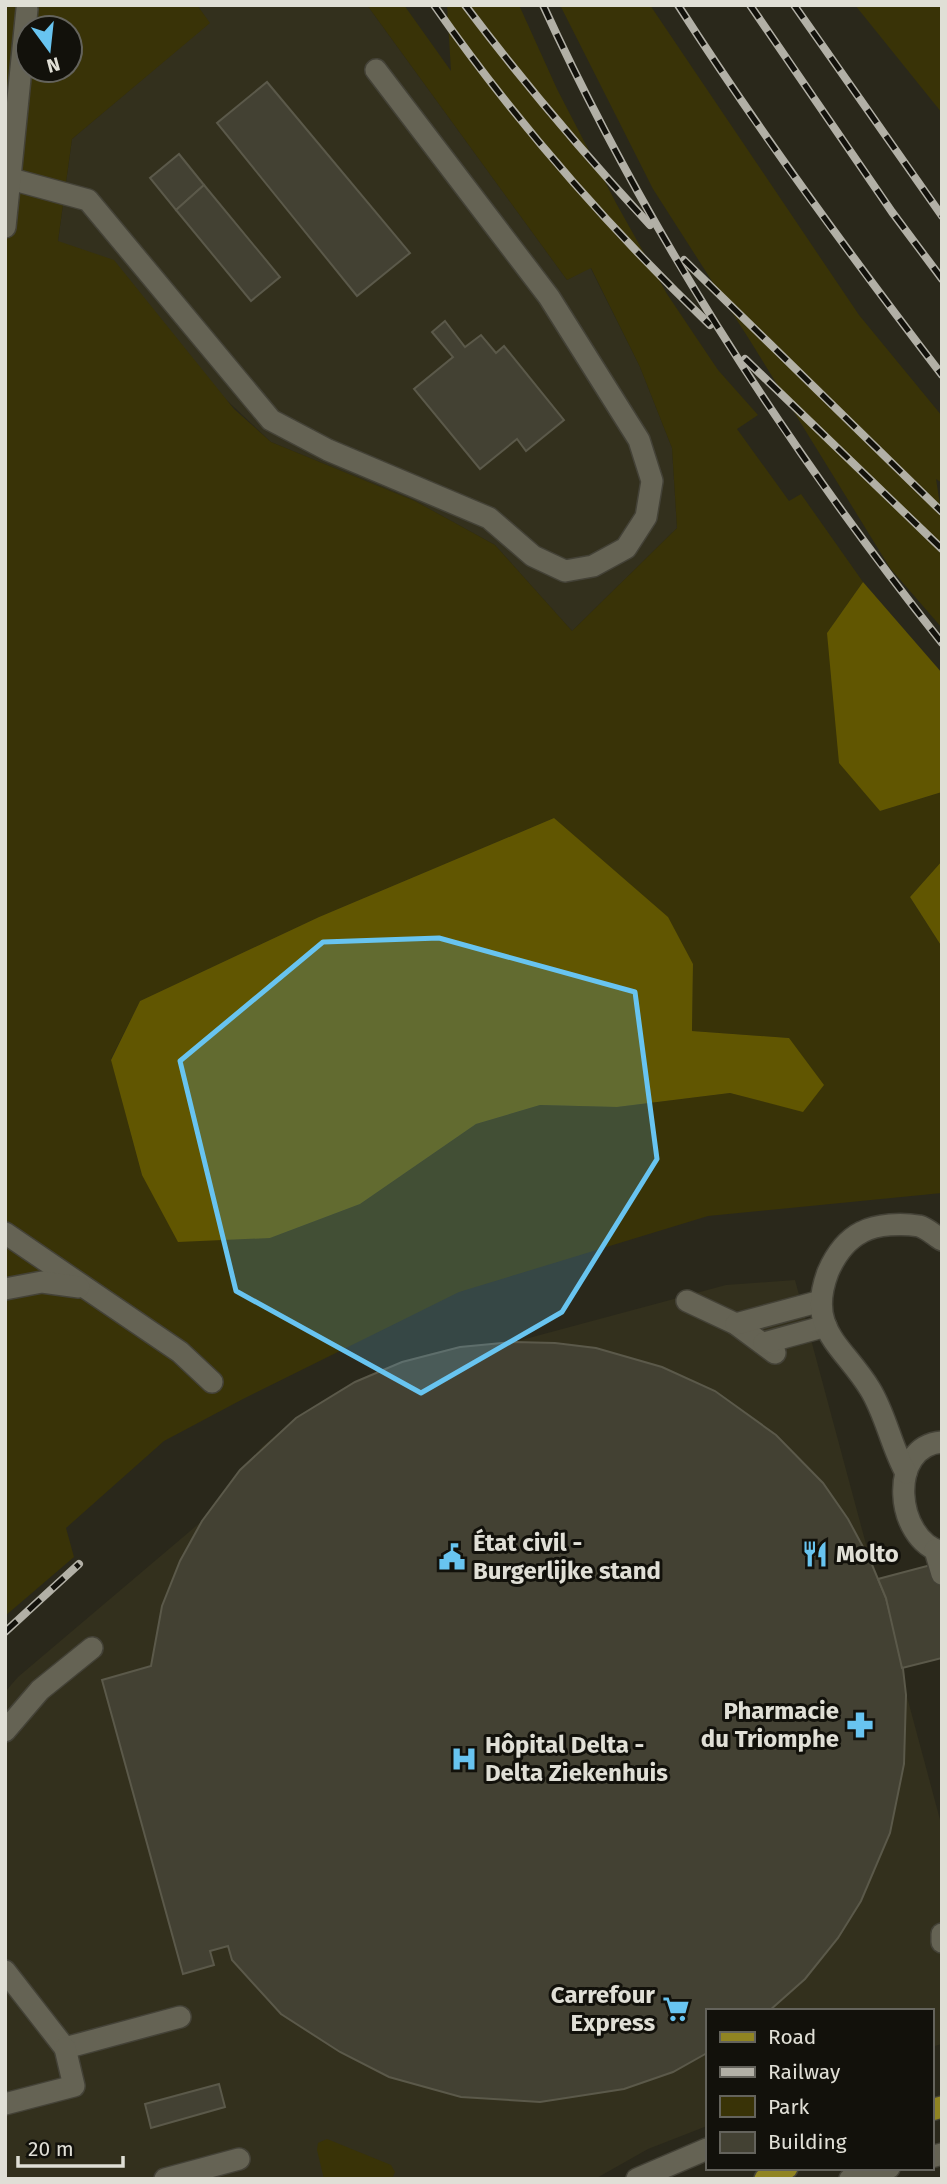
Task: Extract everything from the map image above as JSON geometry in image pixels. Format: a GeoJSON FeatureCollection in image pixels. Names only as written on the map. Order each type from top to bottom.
{"type":"FeatureCollection","features":[{"type":"Feature","properties":{"kind":"main road"},"geometry":{"type":"LineString","coordinates":[[765,2179],[783,2170]]}},
{"type":"Feature","properties":{"kind":"lane"},"geometry":{"type":"LineString","coordinates":[[5,227],[27,9]]}},
{"type":"Feature","properties":{"kind":"lane"},"geometry":{"type":"LineString","coordinates":[[10,179],[88,200],[271,419],[328,450],[489,518],[533,555],[565,571],[593,566],[626,548],[646,517],[652,481],[639,440],[549,297],[376,70]]}},
{"type":"Feature","properties":{"kind":"lane"},"geometry":{"type":"LineString","coordinates":[[906,1473],[870,1390],[826,1326],[820,1312],[822,1289],[833,1262],[852,1237],[870,1228],[921,1226],[942,1240]]}},
{"type":"Feature","properties":{"kind":"lane"},"geometry":{"type":"LineString","coordinates":[[5,1233],[180,1352],[212,1382]]}},
{"type":"Feature","properties":{"kind":"lane"},"geometry":{"type":"LineString","coordinates":[[5,1289],[42,1282],[83,1287]]}},
{"type":"Feature","properties":{"kind":"lane"},"geometry":{"type":"LineString","coordinates":[[736,1324],[821,1300]]}},
{"type":"Feature","properties":{"kind":"lane"},"geometry":{"type":"LineString","coordinates":[[687,1301],[736,1324],[770,1348],[826,1326]]}},
{"type":"Feature","properties":{"kind":"lane"},"geometry":{"type":"LineString","coordinates":[[942,1442],[921,1449],[906,1473],[904,1495],[908,1517],[919,1539],[938,1551],[942,1574]]}},
{"type":"Feature","properties":{"kind":"lane"},"geometry":{"type":"LineString","coordinates":[[5,1731],[40,1690],[92,1648]]}},
{"type":"Feature","properties":{"kind":"lane"},"geometry":{"type":"LineString","coordinates":[[942,1934],[942,1942]]}},
{"type":"Feature","properties":{"kind":"lane"},"geometry":{"type":"LineString","coordinates":[[5,1971],[65,2048],[74,2086],[5,2104]]}},
{"type":"Feature","properties":{"kind":"lane"},"geometry":{"type":"LineString","coordinates":[[65,2048],[180,2017]]}},
{"type":"Feature","properties":{"kind":"lane"},"geometry":{"type":"LineString","coordinates":[[636,2179],[706,2149]]}},
{"type":"Feature","properties":{"kind":"lane"},"geometry":{"type":"LineString","coordinates":[[165,2179],[239,2159]]}},
{"type":"Feature","properties":{"kind":"lane"},"geometry":{"type":"LineString","coordinates":[[850,2179],[882,2170]]}},
{"type":"Feature","properties":{"kind":"highlighted area"},"geometry":{"type":"Polygon","coordinates":[[[439,938],[635,992],[657,1159],[562,1312],[421,1393],[236,1291],[180,1061],[323,942],[439,938]]]}},
{"type":"Feature","properties":{"kind":"shaded area"},"geometry":{"type":"Polygon","coordinates":[[[197,5],[367,5],[567,280],[590,267],[640,367],[672,448],[677,528],[572,631],[495,545],[415,501],[271,442],[58,241],[72,139],[209,23],[197,5]]]}},
{"type":"Feature","properties":{"kind":"shaded area"},"geometry":{"type":"Polygon","coordinates":[[[863,582],[942,673],[942,792],[880,811],[839,763],[827,633],[863,582]]]}},
{"type":"Feature","properties":{"kind":"shaded area"},"geometry":{"type":"Polygon","coordinates":[[[554,818],[668,917],[693,964],[692,1031],[789,1038],[824,1085],[803,1112],[730,1093],[617,1107],[540,1105],[476,1124],[360,1204],[270,1238],[178,1242],[142,1175],[111,1060],[140,1001],[319,917],[554,818]]]}},
{"type":"Feature","properties":{"kind":"shaded area"},"geometry":{"type":"Polygon","coordinates":[[[942,861],[942,947],[910,897],[942,861]]]}},
{"type":"Feature","properties":{"kind":"shaded area","name":"Hôpital Delta - Delta Ziekenhuis"},"geometry":{"type":"Polygon","coordinates":[[[795,1280],[942,1827],[942,2044],[933,2046],[933,2009],[706,2009],[706,2126],[648,2149],[595,2179],[5,2179],[5,1692],[18,1677],[202,1521],[240,1470],[263,1446],[296,1418],[355,1382],[402,1362],[432,1353],[460,1347],[514,1342],[726,1285],[795,1280]]]}},
{"type":"Feature","properties":{"kind":"green space"},"geometry":{"type":"Polygon","coordinates":[[[5,5],[197,5],[210,23],[72,139],[58,241],[114,260],[234,409],[271,442],[415,501],[495,545],[572,631],[677,528],[672,448],[640,367],[591,268],[567,280],[367,5],[404,5],[451,71],[447,5],[519,5],[557,89],[667,294],[718,370],[758,415],[737,429],[789,501],[801,494],[863,582],[827,633],[880,811],[942,792],[942,861],[910,897],[942,947],[942,1193],[708,1216],[459,1292],[164,1441],[66,1528],[74,1557],[5,1616],[5,5]],[[554,818],[319,917],[140,1001],[111,1059],[142,1175],[270,1238],[360,1204],[476,1124],[540,1105],[617,1107],[730,1093],[803,1111],[789,1038],[692,1031],[693,964],[554,818]]]}},
{"type":"Feature","properties":{"kind":"green space"},"geometry":{"type":"Polygon","coordinates":[[[560,5],[650,5],[859,315],[942,416],[942,483],[936,479],[942,517],[942,628],[890,568],[653,189],[560,5]]]}},
{"type":"Feature","properties":{"kind":"green space"},"geometry":{"type":"Polygon","coordinates":[[[855,5],[942,5],[942,113],[855,5]]]}},
{"type":"Feature","properties":{"kind":"green space"},"geometry":{"type":"Polygon","coordinates":[[[327,2139],[391,2165],[395,2172],[392,2179],[324,2179],[317,2150],[318,2143],[327,2139]]]}},
{"type":"Feature","properties":{"kind":"building"},"geometry":{"type":"Polygon","coordinates":[[[267,82],[410,253],[357,296],[217,123],[267,82]]]}},
{"type":"Feature","properties":{"kind":"building"},"geometry":{"type":"Polygon","coordinates":[[[179,154],[204,185],[176,210],[150,178],[179,154]]]}},
{"type":"Feature","properties":{"kind":"building"},"geometry":{"type":"Polygon","coordinates":[[[204,185],[280,277],[251,301],[176,210],[204,185]]]}},
{"type":"Feature","properties":{"kind":"building"},"geometry":{"type":"Polygon","coordinates":[[[445,321],[465,347],[481,335],[496,353],[504,346],[564,420],[526,451],[517,439],[480,469],[414,389],[453,357],[432,332],[445,321]]]}},
{"type":"Feature","properties":{"kind":"building","name":"Hôpital Delta - Delta Ziekenhuis"},"geometry":{"type":"Polygon","coordinates":[[[514,1342],[596,1348],[662,1367],[715,1391],[776,1435],[823,1483],[848,1519],[870,1560],[886,1598],[902,1660],[906,1695],[904,1764],[890,1833],[861,1901],[838,1938],[805,1979],[771,2009],[706,2009],[706,2054],[673,2072],[624,2089],[540,2102],[461,2097],[389,2077],[340,2052],[281,2014],[232,1960],[228,1946],[210,1951],[214,1965],[183,1974],[102,1680],[151,1666],[162,1606],[180,1561],[202,1521],[240,1470],[296,1418],[355,1382],[402,1362],[460,1347],[514,1342]]]}},
{"type":"Feature","properties":{"kind":"building"},"geometry":{"type":"Polygon","coordinates":[[[942,1562],[942,1658],[902,1668],[886,1598],[878,1579],[942,1562]]]}},
{"type":"Feature","properties":{"kind":"building"},"geometry":{"type":"Polygon","coordinates":[[[219,2084],[225,2107],[151,2128],[145,2104],[219,2084]]]}},
{"type":"Feature","properties":{"kind":"railway"},"geometry":{"type":"LineString","coordinates":[[434,5],[497,90],[564,172],[635,250],[710,325]]}},
{"type":"Feature","properties":{"kind":"railway"},"geometry":{"type":"LineString","coordinates":[[465,5],[554,117],[650,225]]}},
{"type":"Feature","properties":{"kind":"railway"},"geometry":{"type":"LineString","coordinates":[[543,5],[628,174],[723,336],[829,492],[942,643]]}},
{"type":"Feature","properties":{"kind":"railway"},"geometry":{"type":"LineString","coordinates":[[678,5],[806,193],[942,375]]}},
{"type":"Feature","properties":{"kind":"railway"},"geometry":{"type":"LineString","coordinates":[[750,5],[892,212],[942,279]]}},
{"type":"Feature","properties":{"kind":"railway"},"geometry":{"type":"LineString","coordinates":[[794,5],[942,216]]}},
{"type":"Feature","properties":{"kind":"railway"},"geometry":{"type":"LineString","coordinates":[[684,260],[942,512]]}},
{"type":"Feature","properties":{"kind":"railway"},"geometry":{"type":"LineString","coordinates":[[745,359],[942,549]]}},
{"type":"Feature","properties":{"kind":"railway"},"geometry":{"type":"LineString","coordinates":[[5,1632],[79,1564]]}},
{"type":"Feature","properties":{"kind":"place","name":"Molto"},"geometry":{"type":"Point","coordinates":[815,1554]}},
{"type":"Feature","properties":{"kind":"place","name":"État civil - Burgerlijke stand"},"geometry":{"type":"Point","coordinates":[452,1557]}},
{"type":"Feature","properties":{"kind":"place","name":"Pharmacie du Triomphe"},"geometry":{"type":"Point","coordinates":[860,1725]}},
{"type":"Feature","properties":{"kind":"place","name":"Hôpital Delta - Delta Ziekenhuis"},"geometry":{"type":"Point","coordinates":[464,1759]}},
{"type":"Feature","properties":{"kind":"place","name":"Carrefour Express"},"geometry":{"type":"Point","coordinates":[676,2009]}}]}
